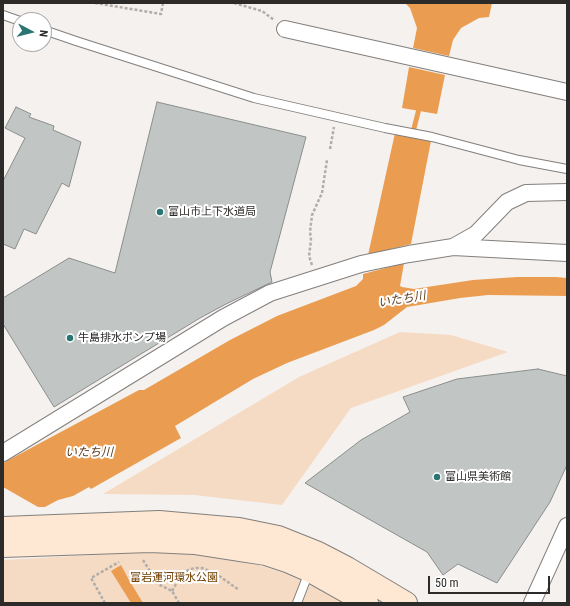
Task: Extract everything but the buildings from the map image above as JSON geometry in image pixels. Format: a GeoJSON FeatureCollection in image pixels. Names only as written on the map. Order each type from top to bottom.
{"type":"FeatureCollection","features":[{"type":"Feature","properties":{"kind":"street"},"geometry":{"type":"LineString","coordinates":[[285,30],[567,92]]}},
{"type":"Feature","properties":{"kind":"street"},"geometry":{"type":"LineString","coordinates":[[453,247],[476,234],[507,202],[526,193],[567,192]]}},
{"type":"Feature","properties":{"kind":"street"},"geometry":{"type":"LineString","coordinates":[[3,452],[223,318],[270,293],[361,264],[453,247],[567,253]]}},
{"type":"Feature","properties":{"kind":"street"},"geometry":{"type":"LineString","coordinates":[[3,528],[160,522],[239,529],[278,537],[318,553],[368,580],[406,603]]}},
{"type":"Feature","properties":{"kind":"street"},"geometry":{"type":"LineString","coordinates":[[534,602],[567,526]]}},
{"type":"Feature","properties":{"kind":"street"},"geometry":{"type":"LineString","coordinates":[[3,546],[150,541],[194,543],[266,554],[310,571],[366,603]]}},
{"type":"Feature","properties":{"kind":"lane"},"geometry":{"type":"LineString","coordinates":[[52,33],[254,98],[385,128],[432,137],[519,160],[567,169]]}},
{"type":"Feature","properties":{"kind":"lane"},"geometry":{"type":"LineString","coordinates":[[297,603],[310,571]]}},
{"type":"Feature","properties":{"kind":"path"},"geometry":{"type":"LineString","coordinates":[[95,3],[161,14],[163,3]]}},
{"type":"Feature","properties":{"kind":"path"},"geometry":{"type":"LineString","coordinates":[[234,3],[262,11],[285,30]]}},
{"type":"Feature","properties":{"kind":"path"},"geometry":{"type":"LineString","coordinates":[[330,149],[334,124]]}},
{"type":"Feature","properties":{"kind":"path"},"geometry":{"type":"LineString","coordinates":[[317,278],[309,256],[311,240],[310,232],[312,215],[322,193],[327,160]]}},
{"type":"Feature","properties":{"kind":"path"},"geometry":{"type":"LineString","coordinates":[[105,603],[91,578],[126,558]]}},
{"type":"Feature","properties":{"kind":"path"},"geometry":{"type":"LineString","coordinates":[[138,560],[144,560],[158,584],[172,591],[179,603]]}},
{"type":"Feature","properties":{"kind":"path"},"geometry":{"type":"LineString","coordinates":[[172,591],[182,574],[190,569],[196,568],[202,568],[215,572],[239,590]]}},
{"type":"Feature","properties":{"kind":"green space"},"geometry":{"type":"Polygon","coordinates":[[[400,332],[451,335],[508,352],[351,408],[282,505],[194,495],[103,494],[299,377],[400,332]]]}},
{"type":"Feature","properties":{"kind":"green space","name":"富岩運河環水公園"},"geometry":{"type":"Polygon","coordinates":[[[146,552],[200,555],[255,564],[290,575],[346,603],[3,603],[3,560],[146,552]]]}},
{"type":"Feature","properties":{"kind":"water"},"geometry":{"type":"Polygon","coordinates":[[[405,3],[492,3],[489,17],[479,18],[461,28],[453,40],[449,56],[413,48],[417,28],[410,8],[405,3]]]}},
{"type":"Feature","properties":{"kind":"water"},"geometry":{"type":"Polygon","coordinates":[[[409,67],[445,75],[437,114],[402,108],[409,67]]]}},
{"type":"Feature","properties":{"kind":"water"},"geometry":{"type":"Polygon","coordinates":[[[395,133],[431,141],[411,244],[368,255],[395,133]]]}},
{"type":"Feature","properties":{"kind":"water","name":"いたち川"},"geometry":{"type":"Polygon","coordinates":[[[404,263],[400,286],[402,287],[414,289],[473,280],[517,277],[556,277],[567,278],[567,296],[488,295],[407,307],[384,325],[374,330],[287,363],[253,379],[175,426],[181,438],[91,489],[89,487],[73,496],[58,500],[45,507],[38,507],[3,487],[3,463],[139,390],[144,390],[230,340],[277,316],[356,286],[363,279],[363,274],[404,263]]]}},
{"type":"Feature","properties":{"kind":"water"},"geometry":{"type":"Polygon","coordinates":[[[121,565],[143,603],[131,603],[111,571],[121,565]]]}},
{"type":"Feature","properties":{"kind":"waterway"},"geometry":{"type":"LineString","coordinates":[[412,136],[420,105]]}},
{"type":"Feature","properties":{"kind":"place","name":"富山市上下水道局"},"geometry":{"type":"Point","coordinates":[160,212]}},
{"type":"Feature","properties":{"kind":"place","name":"牛島排水ポンプ場"},"geometry":{"type":"Point","coordinates":[70,338]}},
{"type":"Feature","properties":{"kind":"place","name":"富山県美術館"},"geometry":{"type":"Point","coordinates":[437,477]}}]}
